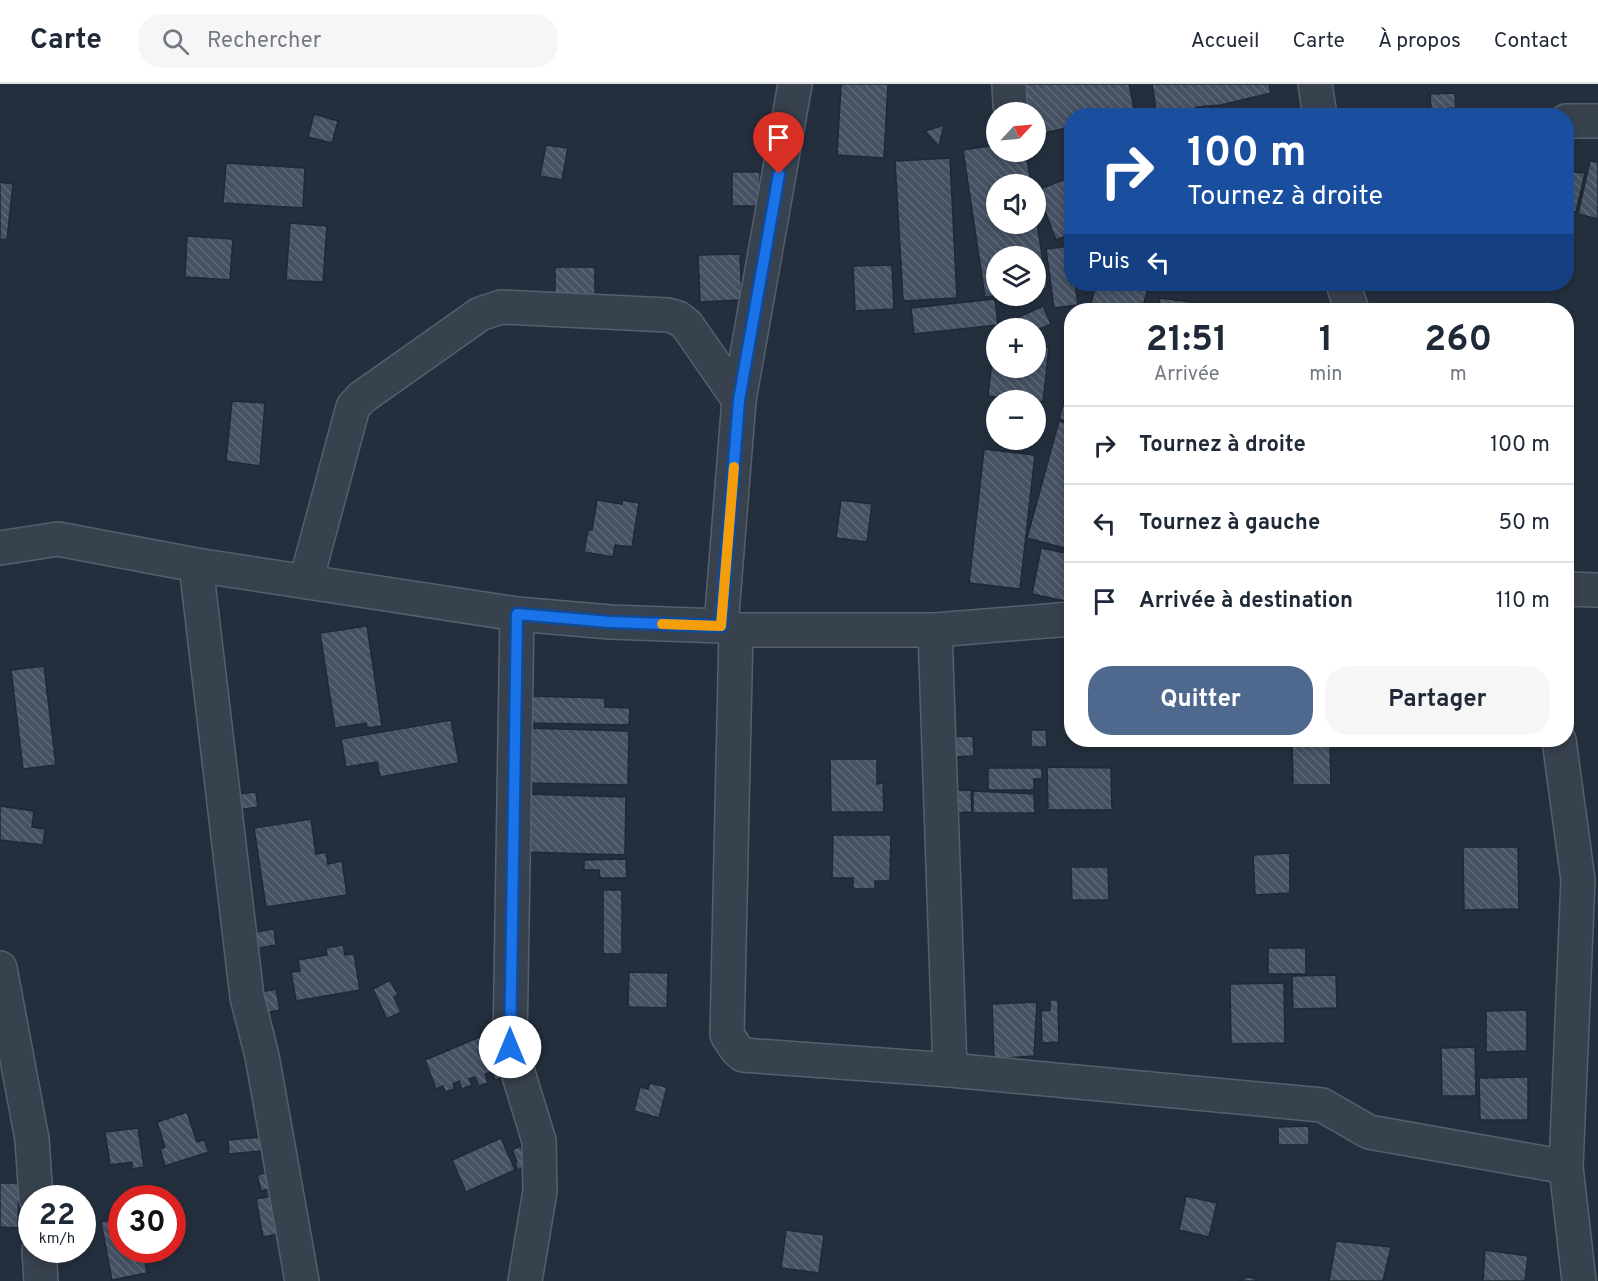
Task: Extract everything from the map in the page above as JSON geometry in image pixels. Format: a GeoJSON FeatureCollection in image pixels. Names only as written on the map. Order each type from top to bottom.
{"type":"FeatureCollection","features":[{"type":"Feature","properties":{"kind":"street"},"geometry":{"type":"LineString","coordinates":[[795,84],[739,400],[729,628],[727,1035],[737,1050],[743,1055],[950,1070],[1322,1105],[1370,1132],[1566,1167]]}},
{"type":"Feature","properties":{"kind":"street"},"geometry":{"type":"LineString","coordinates":[[1315,84],[1319,108]]}},
{"type":"Feature","properties":{"kind":"street"},"geometry":{"type":"LineString","coordinates":[[306,581],[353,407],[361,398],[480,314],[491,309],[501,307],[656,314],[678,318],[687,325],[739,400]]}},
{"type":"Feature","properties":{"kind":"street"},"geometry":{"type":"LineString","coordinates":[[0,549],[58,539],[196,565],[517,614],[610,622],[729,628],[935,630],[1064,620]]}},
{"type":"Feature","properties":{"kind":"street"},"geometry":{"type":"LineString","coordinates":[[196,565],[247,1075]]}},
{"type":"Feature","properties":{"kind":"street"},"geometry":{"type":"LineString","coordinates":[[196,565],[234,871],[247,997],[262,1056],[302,1281]]}},
{"type":"Feature","properties":{"kind":"street"},"geometry":{"type":"LineString","coordinates":[[1574,589],[1598,590]]}},
{"type":"Feature","properties":{"kind":"street"},"geometry":{"type":"LineString","coordinates":[[517,614],[510,1047],[539,1141],[540,1191],[525,1281]]}},
{"type":"Feature","properties":{"kind":"street"},"geometry":{"type":"LineString","coordinates":[[935,630],[950,1070]]}},
{"type":"Feature","properties":{"kind":"street"},"geometry":{"type":"LineString","coordinates":[[1560,747],[1578,880],[1566,1167],[1579,1281]]}},
{"type":"Feature","properties":{"kind":"street"},"geometry":{"type":"LineString","coordinates":[[0,968],[32,1139],[35,1185]]}},
{"type":"Feature","properties":{"kind":"street"},"geometry":{"type":"LineString","coordinates":[[40,1263],[41,1281]]}},
{"type":"Feature","properties":{"kind":"building"},"geometry":{"type":"Polygon","coordinates":[[[841,84],[888,84],[884,158],[837,155],[841,84]]]}},
{"type":"Feature","properties":{"kind":"building"},"geometry":{"type":"Polygon","coordinates":[[[1022,84],[1129,84],[1134,108],[1064,108],[1064,129],[1046,133],[1046,102],[1026,102],[1022,84]]]}},
{"type":"Feature","properties":{"kind":"building"},"geometry":{"type":"Polygon","coordinates":[[[1152,84],[1269,84],[1271,93],[1221,105],[1195,108],[1156,108],[1152,84]]]}},
{"type":"Feature","properties":{"kind":"building"},"geometry":{"type":"Polygon","coordinates":[[[1455,93],[1456,108],[1431,108],[1430,94],[1455,93]]]}},
{"type":"Feature","properties":{"kind":"building"},"geometry":{"type":"Polygon","coordinates":[[[314,114],[338,121],[332,143],[308,137],[314,114]]]}},
{"type":"Feature","properties":{"kind":"building"},"geometry":{"type":"Polygon","coordinates":[[[944,125],[939,147],[925,131],[944,125]]]}},
{"type":"Feature","properties":{"kind":"building"},"geometry":{"type":"Polygon","coordinates":[[[546,145],[568,148],[562,180],[540,176],[546,145]]]}},
{"type":"Feature","properties":{"kind":"building"},"geometry":{"type":"Polygon","coordinates":[[[986,147],[986,162],[1028,162],[1029,174],[986,174],[986,234],[1039,234],[1041,246],[986,246],[986,297],[985,297],[963,150],[986,147]]]}},
{"type":"Feature","properties":{"kind":"building"},"geometry":{"type":"Polygon","coordinates":[[[950,158],[957,298],[903,301],[895,161],[950,158]]]}},
{"type":"Feature","properties":{"kind":"building"},"geometry":{"type":"Polygon","coordinates":[[[1590,161],[1598,162],[1598,219],[1578,214],[1590,161]]]}},
{"type":"Feature","properties":{"kind":"building"},"geometry":{"type":"Polygon","coordinates":[[[226,163],[305,168],[303,208],[223,203],[226,163]]]}},
{"type":"Feature","properties":{"kind":"building"},"geometry":{"type":"Polygon","coordinates":[[[732,172],[760,172],[760,206],[732,206],[732,172]]]}},
{"type":"Feature","properties":{"kind":"building"},"geometry":{"type":"Polygon","coordinates":[[[1574,172],[1585,173],[1576,212],[1574,212],[1574,172]]]}},
{"type":"Feature","properties":{"kind":"building"},"geometry":{"type":"Polygon","coordinates":[[[1064,180],[1064,237],[1056,240],[1046,214],[1046,187],[1064,180]]]}},
{"type":"Feature","properties":{"kind":"building"},"geometry":{"type":"Polygon","coordinates":[[[0,182],[13,184],[7,240],[0,239],[0,182]]]}},
{"type":"Feature","properties":{"kind":"building"},"geometry":{"type":"Polygon","coordinates":[[[290,223],[327,226],[323,282],[286,280],[290,223]]]}},
{"type":"Feature","properties":{"kind":"building"},"geometry":{"type":"Polygon","coordinates":[[[187,236],[233,239],[230,280],[185,277],[187,236]]]}},
{"type":"Feature","properties":{"kind":"building"},"geometry":{"type":"Polygon","coordinates":[[[1064,247],[1064,291],[1076,291],[1078,303],[1064,303],[1064,307],[1054,308],[1046,249],[1064,247]]]}},
{"type":"Feature","properties":{"kind":"building"},"geometry":{"type":"Polygon","coordinates":[[[740,254],[742,300],[700,302],[698,255],[740,254]]]}},
{"type":"Feature","properties":{"kind":"building"},"geometry":{"type":"Polygon","coordinates":[[[892,265],[894,309],[855,311],[853,266],[892,265]]]}},
{"type":"Feature","properties":{"kind":"building"},"geometry":{"type":"Polygon","coordinates":[[[555,267],[595,267],[595,303],[555,303],[555,267]]]}},
{"type":"Feature","properties":{"kind":"building"},"geometry":{"type":"Polygon","coordinates":[[[1094,291],[1147,291],[1144,303],[1091,303],[1094,291]]]}},
{"type":"Feature","properties":{"kind":"building"},"geometry":{"type":"Polygon","coordinates":[[[1160,298],[1198,303],[1159,303],[1160,298]]]}},
{"type":"Feature","properties":{"kind":"building"},"geometry":{"type":"Polygon","coordinates":[[[986,300],[986,306],[996,306],[997,318],[986,318],[986,326],[914,334],[911,308],[986,300]]]}},
{"type":"Feature","properties":{"kind":"building"},"geometry":{"type":"Polygon","coordinates":[[[1043,306],[1051,324],[1046,326],[1046,318],[1017,318],[1043,306]]]}},
{"type":"Feature","properties":{"kind":"building"},"geometry":{"type":"Polygon","coordinates":[[[1046,348],[1049,348],[1046,375],[1046,348]]]}},
{"type":"Feature","properties":{"kind":"building"},"geometry":{"type":"Polygon","coordinates":[[[990,378],[1046,378],[1044,390],[989,390],[990,378]]]}},
{"type":"Feature","properties":{"kind":"building"},"geometry":{"type":"Polygon","coordinates":[[[232,401],[265,403],[260,466],[226,461],[232,401]]]}},
{"type":"Feature","properties":{"kind":"building"},"geometry":{"type":"Polygon","coordinates":[[[1064,401],[1064,420],[1059,419],[1064,401]]]}},
{"type":"Feature","properties":{"kind":"building"},"geometry":{"type":"Polygon","coordinates":[[[1059,421],[1064,422],[1064,548],[1027,538],[1059,421]]]}},
{"type":"Feature","properties":{"kind":"building"},"geometry":{"type":"Polygon","coordinates":[[[984,449],[1035,455],[1020,589],[969,583],[984,449]]]}},
{"type":"Feature","properties":{"kind":"building"},"geometry":{"type":"Polygon","coordinates":[[[597,500],[622,504],[622,500],[639,503],[632,547],[615,545],[613,557],[584,552],[588,530],[592,530],[597,500]]]}},
{"type":"Feature","properties":{"kind":"building"},"geometry":{"type":"Polygon","coordinates":[[[841,500],[872,504],[867,542],[836,538],[841,500]]]}},
{"type":"Feature","properties":{"kind":"building"},"geometry":{"type":"Polygon","coordinates":[[[1041,548],[1064,553],[1064,601],[1032,594],[1041,548]]]}},
{"type":"Feature","properties":{"kind":"building"},"geometry":{"type":"Polygon","coordinates":[[[367,626],[382,726],[367,728],[366,723],[335,728],[320,633],[367,626]]]}},
{"type":"Feature","properties":{"kind":"building"},"geometry":{"type":"Polygon","coordinates":[[[44,666],[56,765],[23,769],[11,670],[44,666]]]}},
{"type":"Feature","properties":{"kind":"building"},"geometry":{"type":"Polygon","coordinates":[[[525,696],[605,698],[605,707],[630,708],[629,725],[524,723],[525,696]]]}},
{"type":"Feature","properties":{"kind":"building"},"geometry":{"type":"Polygon","coordinates":[[[451,720],[459,763],[380,777],[377,762],[346,767],[341,739],[451,720]]]}},
{"type":"Feature","properties":{"kind":"building"},"geometry":{"type":"Polygon","coordinates":[[[525,728],[629,731],[628,785],[524,783],[525,728]]]}},
{"type":"Feature","properties":{"kind":"building"},"geometry":{"type":"Polygon","coordinates":[[[1031,730],[1046,730],[1047,747],[1031,747],[1031,730]]]}},
{"type":"Feature","properties":{"kind":"building"},"geometry":{"type":"Polygon","coordinates":[[[973,736],[974,756],[948,757],[948,737],[973,736]]]}},
{"type":"Feature","properties":{"kind":"building"},"geometry":{"type":"Polygon","coordinates":[[[1292,747],[1330,747],[1331,785],[1293,785],[1292,747]]]}},
{"type":"Feature","properties":{"kind":"building"},"geometry":{"type":"Polygon","coordinates":[[[830,759],[877,759],[877,784],[883,783],[884,812],[831,812],[830,759]]]}},
{"type":"Feature","properties":{"kind":"building"},"geometry":{"type":"Polygon","coordinates":[[[1047,767],[1111,768],[1112,810],[1048,810],[1047,767]]]}},
{"type":"Feature","properties":{"kind":"building"},"geometry":{"type":"Polygon","coordinates":[[[988,768],[1042,768],[1042,779],[1034,779],[1034,790],[988,790],[988,768]]]}},
{"type":"Feature","properties":{"kind":"building"},"geometry":{"type":"Polygon","coordinates":[[[971,790],[972,812],[948,813],[947,791],[971,790]]]}},
{"type":"Feature","properties":{"kind":"building"},"geometry":{"type":"Polygon","coordinates":[[[973,791],[1034,794],[1035,813],[973,813],[973,791]]]}},
{"type":"Feature","properties":{"kind":"building"},"geometry":{"type":"Polygon","coordinates":[[[256,792],[258,807],[233,811],[231,795],[256,792]]]}},
{"type":"Feature","properties":{"kind":"building"},"geometry":{"type":"Polygon","coordinates":[[[525,794],[626,797],[625,855],[524,852],[525,794]]]}},
{"type":"Feature","properties":{"kind":"building"},"geometry":{"type":"Polygon","coordinates":[[[0,806],[34,811],[32,827],[45,829],[43,845],[0,840],[0,806]]]}},
{"type":"Feature","properties":{"kind":"building"},"geometry":{"type":"Polygon","coordinates":[[[311,819],[316,854],[326,852],[328,864],[342,861],[347,895],[266,907],[254,828],[311,819]]]}},
{"type":"Feature","properties":{"kind":"building"},"geometry":{"type":"Polygon","coordinates":[[[833,835],[891,835],[890,881],[875,881],[875,889],[853,889],[853,878],[832,878],[833,835]]]}},
{"type":"Feature","properties":{"kind":"building"},"geometry":{"type":"Polygon","coordinates":[[[1463,847],[1518,847],[1519,909],[1464,910],[1463,847]]]}},
{"type":"Feature","properties":{"kind":"building"},"geometry":{"type":"Polygon","coordinates":[[[1290,853],[1290,893],[1255,895],[1253,855],[1290,853]]]}},
{"type":"Feature","properties":{"kind":"building"},"geometry":{"type":"Polygon","coordinates":[[[626,859],[627,878],[600,878],[599,870],[584,870],[584,860],[626,859]]]}},
{"type":"Feature","properties":{"kind":"building"},"geometry":{"type":"Polygon","coordinates":[[[1071,867],[1108,867],[1109,900],[1072,900],[1071,867]]]}},
{"type":"Feature","properties":{"kind":"building"},"geometry":{"type":"Polygon","coordinates":[[[603,890],[622,890],[622,954],[603,954],[603,890]]]}},
{"type":"Feature","properties":{"kind":"building"},"geometry":{"type":"Polygon","coordinates":[[[274,929],[276,945],[259,948],[258,944],[252,945],[250,933],[274,929]]]}},
{"type":"Feature","properties":{"kind":"building"},"geometry":{"type":"Polygon","coordinates":[[[343,945],[345,955],[354,954],[360,990],[296,1001],[291,972],[300,971],[298,960],[327,955],[326,948],[343,945]]]}},
{"type":"Feature","properties":{"kind":"building"},"geometry":{"type":"Polygon","coordinates":[[[1268,948],[1306,948],[1306,974],[1268,974],[1268,948]]]}},
{"type":"Feature","properties":{"kind":"building"},"geometry":{"type":"Polygon","coordinates":[[[629,972],[668,973],[667,1008],[628,1007],[629,972]]]}},
{"type":"Feature","properties":{"kind":"building"},"geometry":{"type":"Polygon","coordinates":[[[1336,975],[1337,1008],[1293,1009],[1292,976],[1336,975]]]}},
{"type":"Feature","properties":{"kind":"building"},"geometry":{"type":"Polygon","coordinates":[[[390,980],[398,995],[394,997],[401,1012],[387,1019],[373,989],[390,980]]]}},
{"type":"Feature","properties":{"kind":"building"},"geometry":{"type":"Polygon","coordinates":[[[1284,983],[1285,1043],[1231,1044],[1230,984],[1284,983]]]}},
{"type":"Feature","properties":{"kind":"building"},"geometry":{"type":"Polygon","coordinates":[[[276,989],[280,1010],[259,1014],[256,993],[276,989]]]}},
{"type":"Feature","properties":{"kind":"building"},"geometry":{"type":"Polygon","coordinates":[[[1050,1000],[1058,1000],[1059,1042],[1042,1043],[1041,1011],[1050,1010],[1050,1000]]]}},
{"type":"Feature","properties":{"kind":"building"},"geometry":{"type":"Polygon","coordinates":[[[1037,1002],[1034,1056],[994,1059],[992,1004],[1037,1002]]]}},
{"type":"Feature","properties":{"kind":"building"},"geometry":{"type":"Polygon","coordinates":[[[1527,1010],[1527,1051],[1486,1052],[1486,1011],[1527,1010]]]}},
{"type":"Feature","properties":{"kind":"building"},"geometry":{"type":"Polygon","coordinates":[[[489,1033],[502,1066],[498,1068],[501,1078],[495,1080],[492,1072],[485,1074],[488,1083],[479,1086],[475,1077],[469,1079],[472,1085],[462,1089],[459,1081],[453,1084],[455,1089],[445,1092],[443,1086],[436,1089],[425,1060],[489,1033]]]}},
{"type":"Feature","properties":{"kind":"building"},"geometry":{"type":"Polygon","coordinates":[[[1475,1047],[1476,1096],[1442,1096],[1441,1048],[1475,1047]]]}},
{"type":"Feature","properties":{"kind":"building"},"geometry":{"type":"Polygon","coordinates":[[[1528,1077],[1528,1120],[1480,1120],[1479,1078],[1528,1077]]]}},
{"type":"Feature","properties":{"kind":"building"},"geometry":{"type":"Polygon","coordinates":[[[650,1083],[667,1087],[659,1118],[634,1111],[640,1087],[648,1089],[650,1083]]]}},
{"type":"Feature","properties":{"kind":"building"},"geometry":{"type":"Polygon","coordinates":[[[187,1112],[197,1142],[204,1140],[209,1152],[165,1166],[160,1149],[165,1147],[157,1122],[187,1112]]]}},
{"type":"Feature","properties":{"kind":"building"},"geometry":{"type":"Polygon","coordinates":[[[1309,1126],[1309,1145],[1278,1145],[1278,1127],[1309,1126]]]}},
{"type":"Feature","properties":{"kind":"building"},"geometry":{"type":"Polygon","coordinates":[[[138,1128],[144,1167],[132,1169],[132,1162],[110,1165],[105,1132],[138,1128]]]}},
{"type":"Feature","properties":{"kind":"building"},"geometry":{"type":"Polygon","coordinates":[[[262,1137],[263,1151],[229,1154],[228,1140],[262,1137]]]}},
{"type":"Feature","properties":{"kind":"building"},"geometry":{"type":"Polygon","coordinates":[[[501,1138],[515,1170],[466,1192],[452,1160],[501,1138]]]}},
{"type":"Feature","properties":{"kind":"building"},"geometry":{"type":"Polygon","coordinates":[[[520,1146],[527,1166],[518,1170],[512,1150],[520,1146]]]}},
{"type":"Feature","properties":{"kind":"building"},"geometry":{"type":"Polygon","coordinates":[[[275,1171],[278,1187],[261,1191],[257,1175],[275,1171]]]}},
{"type":"Feature","properties":{"kind":"building"},"geometry":{"type":"Polygon","coordinates":[[[0,1183],[19,1183],[18,1228],[0,1227],[0,1183]]]}},
{"type":"Feature","properties":{"kind":"building"},"geometry":{"type":"Polygon","coordinates":[[[272,1196],[279,1234],[263,1237],[256,1199],[272,1196]]]}},
{"type":"Feature","properties":{"kind":"building"},"geometry":{"type":"Polygon","coordinates":[[[1186,1196],[1217,1203],[1209,1237],[1179,1230],[1186,1196]]]}},
{"type":"Feature","properties":{"kind":"building"},"geometry":{"type":"Polygon","coordinates":[[[108,1221],[108,1259],[101,1222],[108,1221]]]}},
{"type":"Feature","properties":{"kind":"building"},"geometry":{"type":"Polygon","coordinates":[[[786,1230],[824,1235],[819,1273],[781,1268],[786,1230]]]}},
{"type":"Feature","properties":{"kind":"building"},"geometry":{"type":"Polygon","coordinates":[[[1336,1241],[1391,1247],[1383,1281],[1329,1281],[1336,1241]]]}},
{"type":"Feature","properties":{"kind":"building"},"geometry":{"type":"Polygon","coordinates":[[[1485,1250],[1528,1256],[1525,1281],[1483,1281],[1485,1250]]]}},
{"type":"Feature","properties":{"kind":"building"},"geometry":{"type":"Polygon","coordinates":[[[109,1263],[145,1263],[147,1273],[112,1280],[109,1263]]]}},
{"type":"Feature","properties":{"kind":"building"},"geometry":{"type":"Polygon","coordinates":[[[1247,1277],[1254,1278],[1257,1281],[1240,1281],[1247,1277]]]}},
{"type":"Feature","properties":{"kind":"slow traffic"},"geometry":{"type":"LineString","coordinates":[[662,624],[721,626],[734,467]]}},
{"type":"Feature","properties":{"kind":"route"},"geometry":{"type":"LineString","coordinates":[[510,1047],[517,614],[610,622],[721,626],[739,400],[779,174]]}}]}
